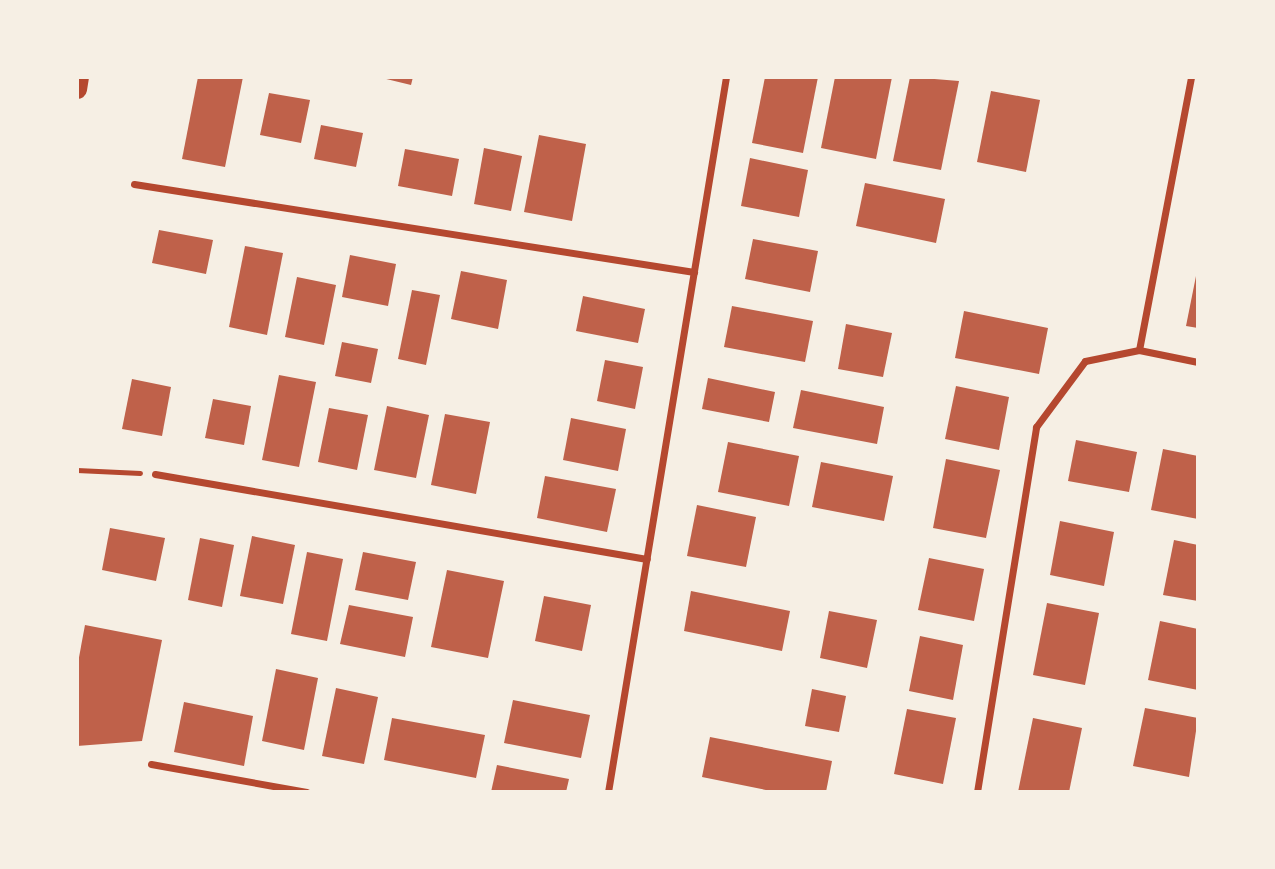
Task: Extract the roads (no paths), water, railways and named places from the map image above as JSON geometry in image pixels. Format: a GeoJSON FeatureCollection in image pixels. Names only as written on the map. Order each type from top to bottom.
{"type":"FeatureCollection","features":[{"type":"Feature","properties":{"kind":"highway"},"geometry":{"type":"LineString","coordinates":[[77,89],[79,77]]}},
{"type":"Feature","properties":{"kind":"street"},"geometry":{"type":"LineString","coordinates":[[608,792],[726,77]]}},
{"type":"Feature","properties":{"kind":"street"},"geometry":{"type":"LineString","coordinates":[[1139,350],[1191,77]]}},
{"type":"Feature","properties":{"kind":"street"},"geometry":{"type":"LineString","coordinates":[[134,184],[694,272]]}},
{"type":"Feature","properties":{"kind":"street"},"geometry":{"type":"LineString","coordinates":[[977,792],[1035,427],[1085,361],[1139,350],[1198,362]]}},
{"type":"Feature","properties":{"kind":"street"},"geometry":{"type":"LineString","coordinates":[[155,474],[647,559]]}},
{"type":"Feature","properties":{"kind":"street"},"geometry":{"type":"LineString","coordinates":[[151,764],[306,792]]}}]}
